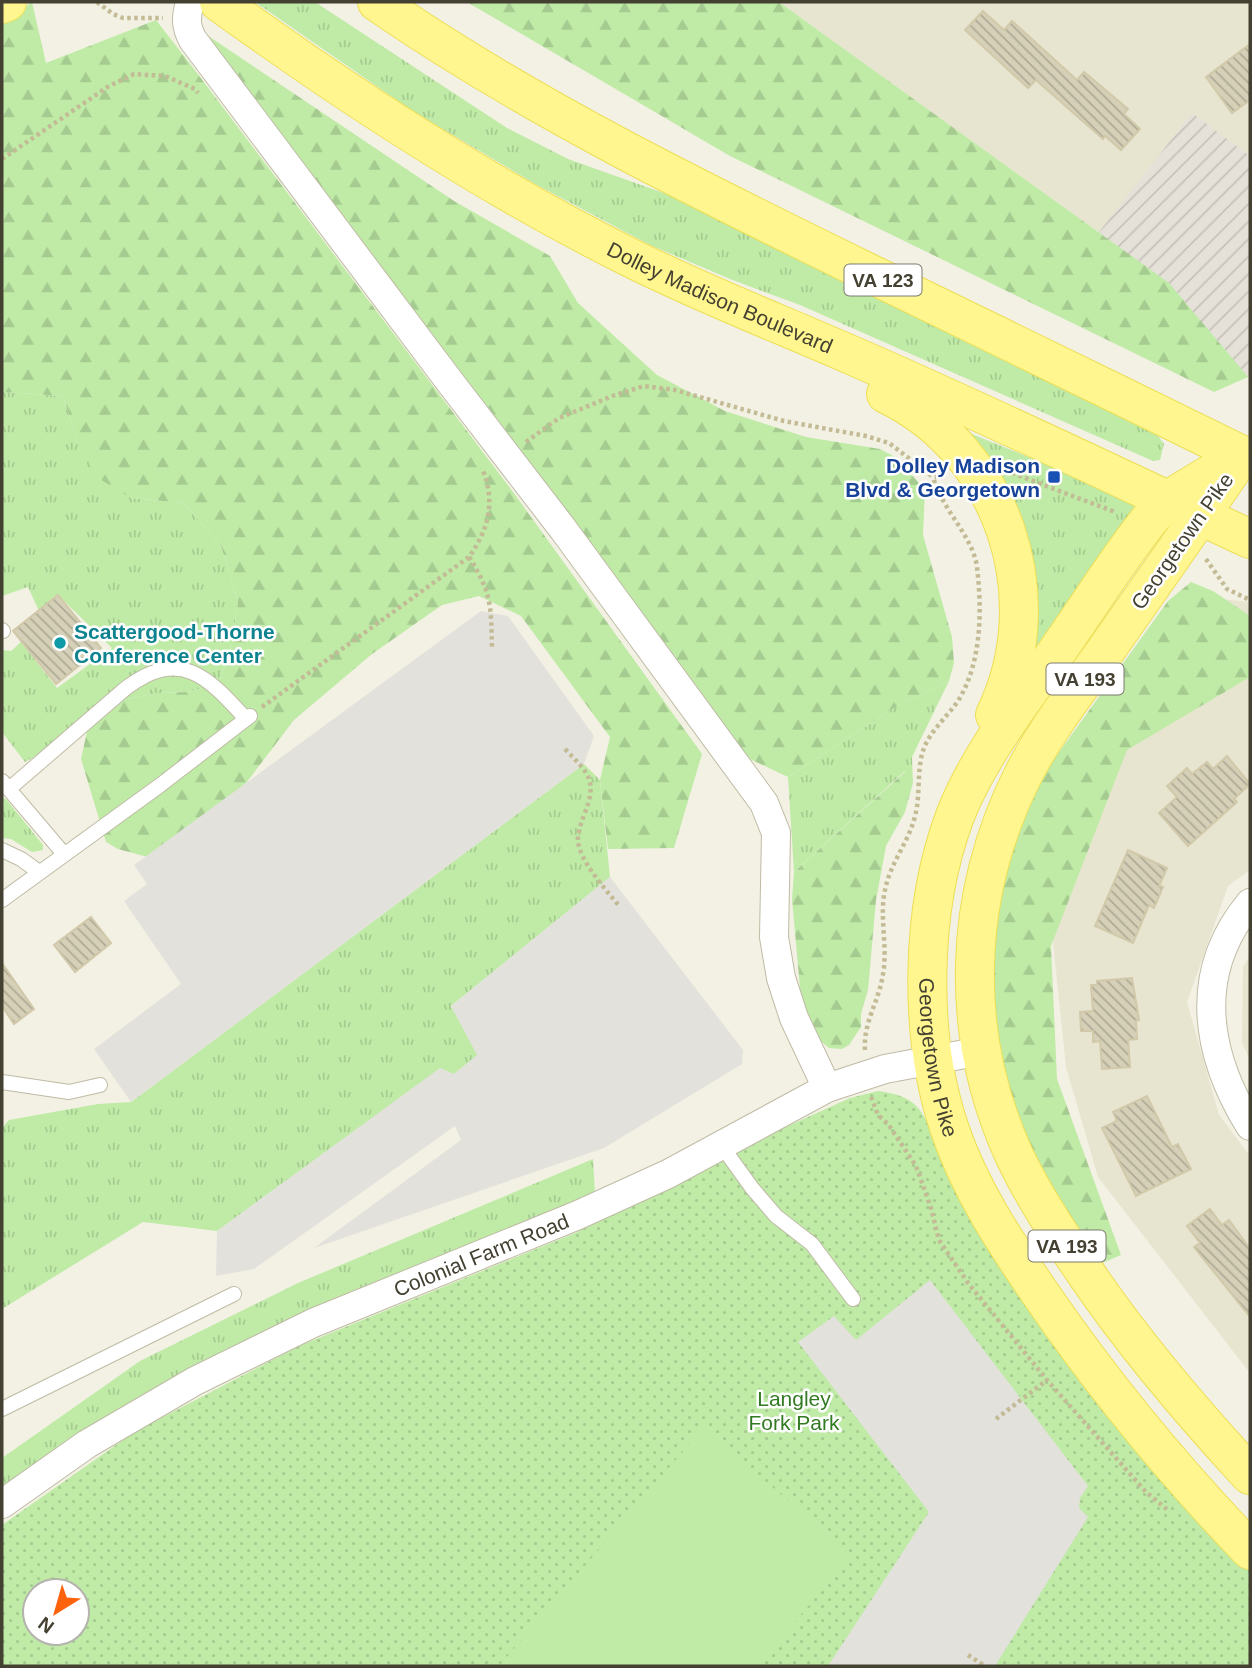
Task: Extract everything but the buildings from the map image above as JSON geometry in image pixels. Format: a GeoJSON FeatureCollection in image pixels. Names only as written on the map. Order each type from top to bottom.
{"type":"FeatureCollection","features":[{"type":"Feature","properties":{"kind":"main road"},"geometry":{"type":"LineString","coordinates":[[2,4],[6,2]]}},
{"type":"Feature","properties":{"kind":"main road","name":"Dolley Madison Boulevard"},"geometry":{"type":"LineString","coordinates":[[219,2],[336,85],[472,171],[615,250],[710,295],[853,355],[1173,521],[1250,539]]}},
{"type":"Feature","properties":{"kind":"main road","name":"VA 123"},"geometry":{"type":"LineString","coordinates":[[377,2],[487,71],[654,166],[750,215],[1247,454]]}},
{"type":"Feature","properties":{"kind":"main road"},"geometry":{"type":"LineString","coordinates":[[710,295],[844,374],[916,410],[938,427],[975,469],[993,499],[1008,536],[1016,573],[1019,617],[1016,654],[1005,693],[965,792]]}},
{"type":"Feature","properties":{"kind":"main road","name":"Georgetown Pike"},"geometry":{"type":"LineString","coordinates":[[1247,454],[1173,521],[1020,704],[965,792],[946,842],[932,921],[928,1001],[943,1109],[960,1157],[1000,1234],[1053,1312],[1123,1406],[1175,1469],[1250,1550]]}},
{"type":"Feature","properties":{"kind":"main road","name":"Georgetown Pike"},"geometry":{"type":"LineString","coordinates":[[1173,521],[1040,745],[1003,818],[990,854],[977,918],[974,999],[981,1051],[993,1101],[1013,1151],[1051,1222],[1157,1371],[1250,1475]]}},
{"type":"Feature","properties":{"kind":"street"},"geometry":{"type":"LineString","coordinates":[[188,15],[494,461],[734,760],[764,803],[776,833],[774,937],[781,978],[794,1018],[827,1087]]}},
{"type":"Feature","properties":{"kind":"street"},"geometry":{"type":"LineString","coordinates":[[1250,903],[1239,916],[1224,944],[1215,972],[1211,1016],[1212,1034],[1226,1084],[1250,1126]]}},
{"type":"Feature","properties":{"kind":"street","name":"Colonial Farm Road"},"geometry":{"type":"LineString","coordinates":[[2,1504],[87,1444],[195,1381],[313,1323],[578,1215],[668,1174],[827,1087],[885,1069],[981,1051]]}},
{"type":"Feature","properties":{"kind":"lane"},"geometry":{"type":"LineString","coordinates":[[2,900],[159,786],[248,717],[198,674],[176,668],[161,669],[142,676],[5,785],[64,854]]}},
{"type":"Feature","properties":{"kind":"lane"},"geometry":{"type":"LineString","coordinates":[[2,850],[39,872]]}},
{"type":"Feature","properties":{"kind":"lane"},"geometry":{"type":"LineString","coordinates":[[2,1082],[69,1092],[100,1085]]}},
{"type":"Feature","properties":{"kind":"lane"},"geometry":{"type":"LineString","coordinates":[[722,1145],[752,1188],[776,1216],[812,1244],[853,1299]]}},
{"type":"Feature","properties":{"kind":"lane"},"geometry":{"type":"LineString","coordinates":[[2,1409],[234,1294]]}},
{"type":"Feature","properties":{"kind":"path"},"geometry":{"type":"LineString","coordinates":[[97,2],[123,18],[188,15]]}},
{"type":"Feature","properties":{"kind":"path"},"geometry":{"type":"LineString","coordinates":[[2,159],[109,86],[134,74],[165,76],[195,89],[204,100]]}},
{"type":"Feature","properties":{"kind":"path"},"geometry":{"type":"LineString","coordinates":[[248,717],[469,557],[482,538],[490,511],[488,483],[494,461],[559,418],[644,386],[675,390],[772,418],[889,443],[933,477],[943,505],[967,539],[976,563],[977,644],[968,680],[959,699],[928,740],[923,751],[916,816],[887,880],[883,901],[884,972],[877,1000],[865,1028],[865,1054]]}},
{"type":"Feature","properties":{"kind":"path"},"geometry":{"type":"LineString","coordinates":[[933,477],[990,467],[1006,470],[1123,515],[1173,521],[1203,555],[1227,589],[1250,600]]}},
{"type":"Feature","properties":{"kind":"path"},"geometry":{"type":"LineString","coordinates":[[469,557],[484,580],[491,608],[492,649]]}},
{"type":"Feature","properties":{"kind":"path"},"geometry":{"type":"LineString","coordinates":[[565,748],[582,766],[591,782],[590,800],[579,829],[578,844],[589,867],[620,907]]}},
{"type":"Feature","properties":{"kind":"path"},"geometry":{"type":"LineString","coordinates":[[871,1096],[878,1115],[888,1124],[916,1166],[939,1240],[968,1283],[1146,1492],[1177,1518]]}},
{"type":"Feature","properties":{"kind":"path"},"geometry":{"type":"LineString","coordinates":[[996,1419],[1048,1380]]}},
{"type":"Feature","properties":{"kind":"path"},"geometry":{"type":"LineString","coordinates":[[968,1655],[985,1666]]}},
{"type":"Feature","properties":{"kind":"shaded area"},"geometry":{"type":"Polygon","coordinates":[[[779,2],[1250,2],[1250,341],[1169,283],[779,2]]]}},
{"type":"Feature","properties":{"kind":"shaded area"},"geometry":{"type":"Polygon","coordinates":[[[1192,113],[1250,156],[1248,377],[1081,255],[1192,113]]]}},
{"type":"Feature","properties":{"kind":"shaded area"},"geometry":{"type":"Polygon","coordinates":[[[1201,597],[1250,602],[1250,870],[1228,886],[1187,1002],[1219,1115],[1250,1156],[1250,1373],[1098,1177],[1066,1067],[1052,933],[1080,808],[1201,597]]]}},
{"type":"Feature","properties":{"kind":"shaded area"},"geometry":{"type":"Polygon","coordinates":[[[481,611],[508,616],[594,736],[584,764],[131,1102],[94,1049],[181,984],[124,901],[147,884],[134,865],[481,611]]]}},
{"type":"Feature","properties":{"kind":"shaded area"},"geometry":{"type":"Polygon","coordinates":[[[610,877],[743,1050],[742,1064],[604,1148],[314,1248],[461,1140],[455,1126],[254,1269],[216,1276],[217,1231],[440,1068],[454,1074],[477,1055],[451,1006],[610,877]]]}},
{"type":"Feature","properties":{"kind":"shaded area"},"geometry":{"type":"Polygon","coordinates":[[[1250,955],[1250,1060],[1242,1043],[1243,967],[1250,955]]]}},
{"type":"Feature","properties":{"kind":"shaded area"},"geometry":{"type":"Polygon","coordinates":[[[930,1280],[1088,1486],[1080,1498],[1079,1508],[1088,1517],[995,1666],[828,1666],[929,1512],[798,1342],[834,1316],[856,1340],[930,1280]]]}},
{"type":"Feature","properties":{"kind":"green space"},"geometry":{"type":"Polygon","coordinates":[[[32,2],[46,63],[156,20],[194,69],[513,492],[702,754],[674,848],[608,849],[600,780],[610,737],[521,616],[479,596],[442,605],[372,654],[294,720],[227,808],[155,859],[118,849],[106,842],[81,759],[88,727],[103,704],[158,693],[187,692],[219,684],[232,643],[238,601],[221,546],[184,503],[131,498],[98,478],[76,437],[63,396],[2,392],[2,24],[32,2]]]}},
{"type":"Feature","properties":{"kind":"green space"},"geometry":{"type":"Polygon","coordinates":[[[255,2],[315,2],[507,128],[568,159],[714,211],[1138,418],[1164,444],[1160,460],[1153,461],[800,305],[650,245],[537,185],[411,110],[255,2]]]}},
{"type":"Feature","properties":{"kind":"green space"},"geometry":{"type":"Polygon","coordinates":[[[467,2],[779,2],[1169,283],[1248,377],[1214,392],[730,156],[467,2]]]}},
{"type":"Feature","properties":{"kind":"green space"},"geometry":{"type":"Polygon","coordinates":[[[192,25],[454,201],[550,256],[578,303],[657,375],[725,411],[806,437],[880,449],[897,458],[925,490],[923,535],[952,637],[954,663],[949,681],[899,705],[788,777],[752,760],[738,749],[192,25]]]}},
{"type":"Feature","properties":{"kind":"green space"},"geometry":{"type":"Polygon","coordinates":[[[2,392],[63,396],[76,437],[131,498],[184,503],[221,546],[238,601],[232,643],[219,684],[187,692],[158,693],[103,704],[88,727],[25,762],[2,732],[2,650],[11,651],[21,642],[57,688],[112,648],[58,595],[39,611],[28,587],[2,596],[2,392]]]}},
{"type":"Feature","properties":{"kind":"green space"},"geometry":{"type":"Polygon","coordinates":[[[967,432],[1151,507],[1011,702],[1027,654],[967,432]]]}},
{"type":"Feature","properties":{"kind":"green space"},"geometry":{"type":"Polygon","coordinates":[[[1191,582],[1213,591],[1250,616],[1250,677],[1127,750],[1051,946],[1057,1079],[1121,1255],[1100,1264],[1033,1164],[998,1077],[990,909],[1014,834],[1049,766],[1168,601],[1191,582]]]}},
{"type":"Feature","properties":{"kind":"green space"},"geometry":{"type":"Polygon","coordinates":[[[949,681],[912,757],[913,783],[905,771],[794,872],[788,777],[899,705],[949,681]]]}},
{"type":"Feature","properties":{"kind":"green space"},"geometry":{"type":"Polygon","coordinates":[[[584,764],[600,780],[610,877],[451,1006],[478,1055],[454,1074],[440,1069],[217,1231],[143,1222],[2,1309],[2,1128],[9,1120],[98,1104],[131,1102],[584,764]]]}},
{"type":"Feature","properties":{"kind":"green space"},"geometry":{"type":"Polygon","coordinates":[[[906,771],[913,783],[905,812],[886,846],[876,900],[868,990],[861,1014],[861,1027],[849,1045],[842,1049],[829,1048],[812,1034],[801,999],[792,899],[794,872],[906,771]]]}},
{"type":"Feature","properties":{"kind":"green space"},"geometry":{"type":"Polygon","coordinates":[[[2,798],[6,799],[43,845],[43,850],[32,852],[11,839],[2,838],[2,798]]]}},
{"type":"Feature","properties":{"kind":"green space","name":"Langley Fork Park"},"geometry":{"type":"Polygon","coordinates":[[[878,1091],[902,1096],[917,1106],[937,1143],[1250,1561],[1250,1666],[2,1666],[2,1525],[136,1431],[299,1346],[575,1233],[768,1135],[850,1098],[878,1091]]]}},
{"type":"Feature","properties":{"kind":"green space"},"geometry":{"type":"Polygon","coordinates":[[[593,1159],[595,1193],[2,1493],[2,1458],[140,1361],[298,1283],[593,1159]]]}},
{"type":"Feature","properties":{"kind":"green space"},"geometry":{"type":"Polygon","coordinates":[[[703,1428],[852,1555],[757,1666],[499,1666],[703,1428]]]}},
{"type":"Feature","properties":{"kind":"place","name":"Dolley Madison Blvd & Georgetown"},"geometry":{"type":"Point","coordinates":[1054,477]}},
{"type":"Feature","properties":{"kind":"place","name":"Scattergood-Thorne Conference Center"},"geometry":{"type":"Point","coordinates":[60,643]}}]}
